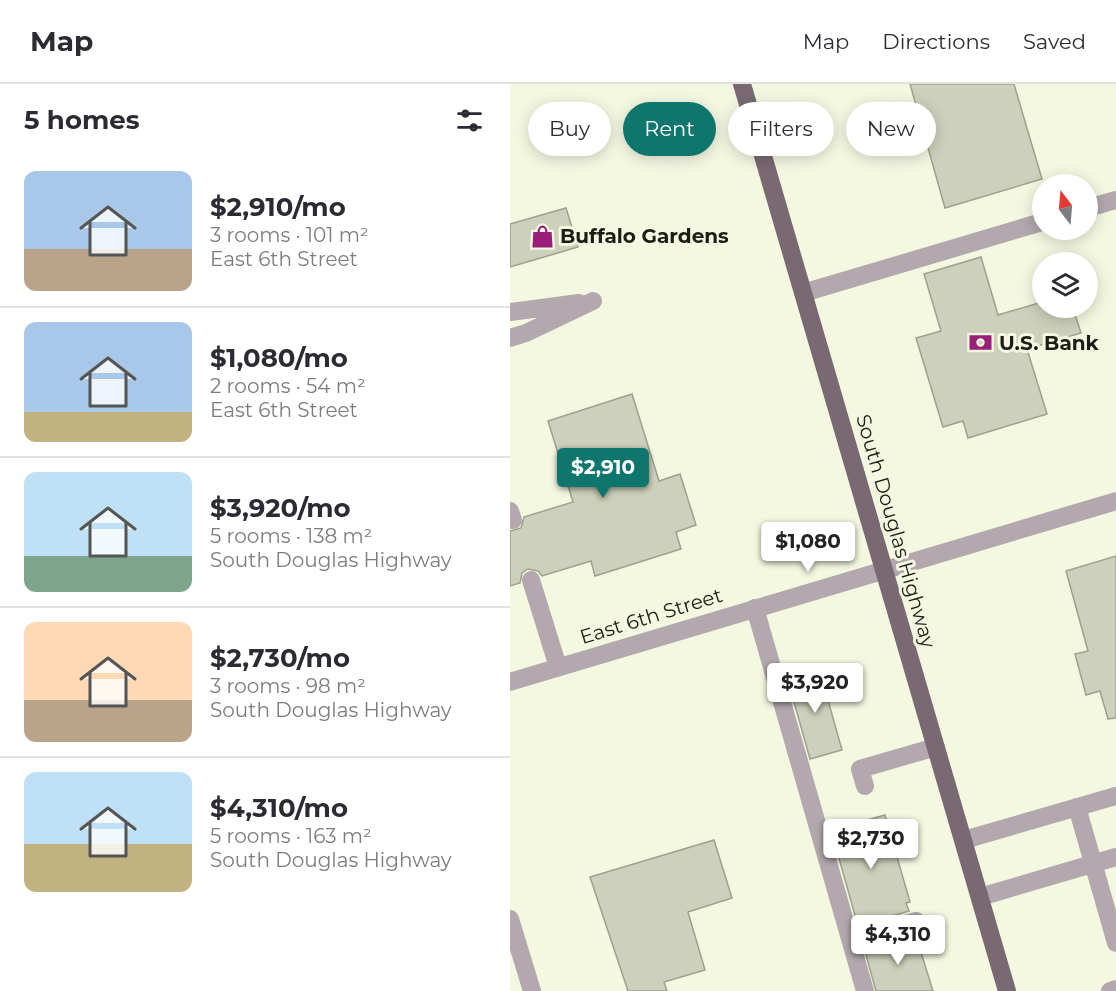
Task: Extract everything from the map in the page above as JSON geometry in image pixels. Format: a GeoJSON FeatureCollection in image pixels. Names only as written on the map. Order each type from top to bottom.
{"type":"FeatureCollection","features":[{"type":"Feature","properties":{"kind":"main road","name":"South Douglas Highway"},"geometry":{"type":"LineString","coordinates":[[742,84],[1007,991]]}},
{"type":"Feature","properties":{"kind":"street"},"geometry":{"type":"LineString","coordinates":[[1098,205],[1116,200]]}},
{"type":"Feature","properties":{"kind":"street"},"geometry":{"type":"LineString","coordinates":[[803,294],[1032,225]]}},
{"type":"Feature","properties":{"kind":"street"},"geometry":{"type":"LineString","coordinates":[[510,312],[593,301],[526,333],[510,338]]}},
{"type":"Feature","properties":{"kind":"street","name":"East 6th Street"},"geometry":{"type":"LineString","coordinates":[[510,682],[1116,501]]}},
{"type":"Feature","properties":{"kind":"street"},"geometry":{"type":"LineString","coordinates":[[531,580],[558,667]]}},
{"type":"Feature","properties":{"kind":"street"},"geometry":{"type":"LineString","coordinates":[[755,609],[865,991]]}},
{"type":"Feature","properties":{"kind":"street"},"geometry":{"type":"LineString","coordinates":[[865,786],[860,769],[936,747]]}},
{"type":"Feature","properties":{"kind":"street"},"geometry":{"type":"LineString","coordinates":[[964,840],[1116,796]]}},
{"type":"Feature","properties":{"kind":"street"},"geometry":{"type":"LineString","coordinates":[[1077,807],[1116,943]]}},
{"type":"Feature","properties":{"kind":"street"},"geometry":{"type":"LineString","coordinates":[[980,897],[1116,857]]}},
{"type":"Feature","properties":{"kind":"street"},"geometry":{"type":"LineString","coordinates":[[510,919],[531,991]]}},
{"type":"Feature","properties":{"kind":"street"},"geometry":{"type":"LineString","coordinates":[[850,940],[916,921]]}},
{"type":"Feature","properties":{"kind":"street"},"geometry":{"type":"LineString","coordinates":[[1110,991],[1116,989]]}},
{"type":"Feature","properties":{"kind":"building"},"geometry":{"type":"Polygon","coordinates":[[[910,84],[1014,84],[1041,174],[1032,174],[1032,182],[945,208],[930,156],[936,156],[936,102],[915,102],[910,84]]]}},
{"type":"Feature","properties":{"kind":"building","name":"Buffalo Gardens"},"geometry":{"type":"Polygon","coordinates":[[[566,208],[578,247],[510,267],[510,224],[566,208]]]}},
{"type":"Feature","properties":{"kind":"building","name":"U.S. Bank"},"geometry":{"type":"Polygon","coordinates":[[[981,257],[998,315],[1032,305],[1032,318],[1076,318],[1081,333],[1027,349],[1047,414],[968,438],[963,421],[943,427],[916,338],[941,331],[924,274],[981,257]]]}},
{"type":"Feature","properties":{"kind":"building"},"geometry":{"type":"Polygon","coordinates":[[[632,394],[659,481],[680,474],[696,525],[676,532],[681,549],[595,576],[591,561],[542,576],[538,571],[528,569],[522,573],[520,583],[510,586],[510,531],[521,528],[524,517],[573,502],[548,421],[632,394]]]}},
{"type":"Feature","properties":{"kind":"building"},"geometry":{"type":"Polygon","coordinates":[[[1116,556],[1116,718],[1108,719],[1100,691],[1086,695],[1075,654],[1088,651],[1066,571],[1116,556]]]}},
{"type":"Feature","properties":{"kind":"building"},"geometry":{"type":"Polygon","coordinates":[[[819,668],[842,750],[810,759],[787,677],[819,668]]]}},
{"type":"Feature","properties":{"kind":"building"},"geometry":{"type":"Polygon","coordinates":[[[885,815],[910,902],[906,903],[909,911],[858,926],[831,830],[885,815]]]}},
{"type":"Feature","properties":{"kind":"building"},"geometry":{"type":"Polygon","coordinates":[[[714,840],[732,898],[688,912],[705,970],[664,982],[667,991],[628,991],[590,877],[714,840]]]}},
{"type":"Feature","properties":{"kind":"building"},"geometry":{"type":"Polygon","coordinates":[[[915,933],[933,991],[876,991],[864,948],[915,933]]]}},
{"type":"Feature","properties":{"kind":"place","name":"Buffalo Gardens"},"geometry":{"type":"Point","coordinates":[542,236]}},
{"type":"Feature","properties":{"kind":"place","name":"U.S. Bank"},"geometry":{"type":"Point","coordinates":[981,343]}}]}
